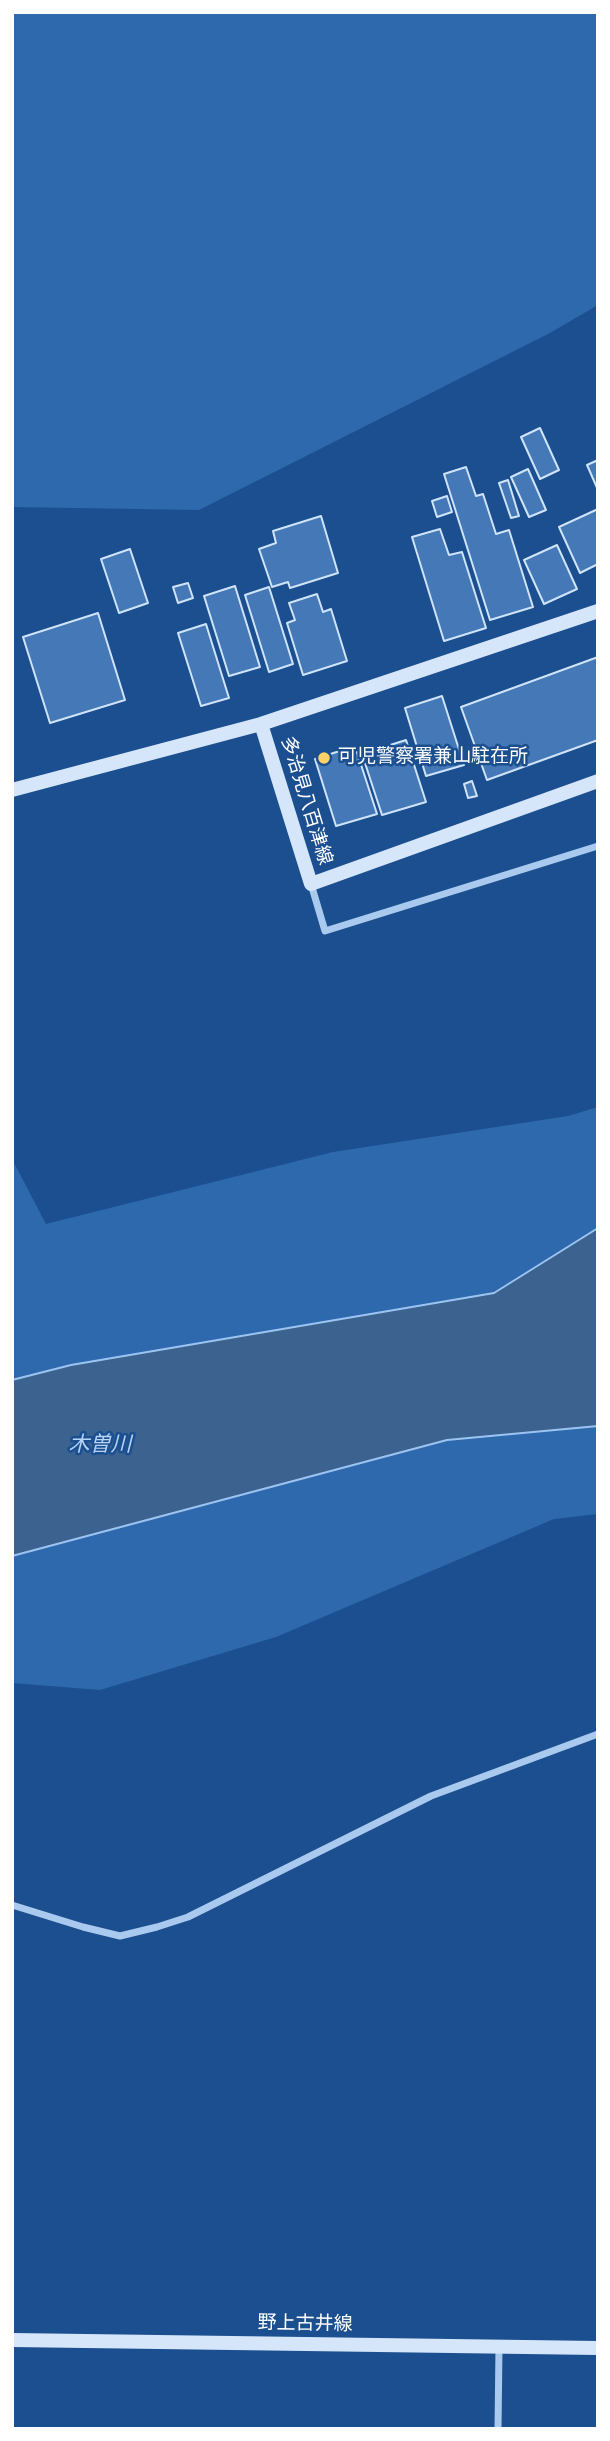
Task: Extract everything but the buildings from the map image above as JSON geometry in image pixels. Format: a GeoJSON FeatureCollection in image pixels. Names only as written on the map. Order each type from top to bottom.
{"type":"FeatureCollection","features":[{"type":"Feature","properties":{"kind":"main road"},"geometry":{"type":"LineString","coordinates":[[261,724],[598,611]]}},
{"type":"Feature","properties":{"kind":"main road","name":"多治見八百津線"},"geometry":{"type":"LineString","coordinates":[[12,790],[261,724],[311,884],[598,781]]}},
{"type":"Feature","properties":{"kind":"main road","name":"野上古井線"},"geometry":{"type":"LineString","coordinates":[[12,2340],[598,2348]]}},
{"type":"Feature","properties":{"kind":"street"},"geometry":{"type":"LineString","coordinates":[[311,884],[325,931],[598,846]]}},
{"type":"Feature","properties":{"kind":"street"},"geometry":{"type":"LineString","coordinates":[[12,1905],[120,1936],[156,1927],[188,1917],[432,1796],[598,1734]]}},
{"type":"Feature","properties":{"kind":"street"},"geometry":{"type":"LineString","coordinates":[[498,2429],[499,2347]]}},
{"type":"Feature","properties":{"kind":"shaded area"},"geometry":{"type":"Polygon","coordinates":[[[12,12],[598,12],[598,305],[550,333],[199,510],[12,507],[12,12]]]}},
{"type":"Feature","properties":{"kind":"shaded area"},"geometry":{"type":"Polygon","coordinates":[[[598,1107],[598,1228],[494,1293],[71,1365],[12,1380],[12,1159],[46,1224],[333,1152],[568,1116],[598,1107]]]}},
{"type":"Feature","properties":{"kind":"shaded area"},"geometry":{"type":"Polygon","coordinates":[[[598,1426],[598,1514],[554,1519],[276,1637],[100,1690],[12,1683],[12,1556],[447,1440],[598,1426]]]}},
{"type":"Feature","properties":{"kind":"water","name":"木曽川"},"geometry":{"type":"Polygon","coordinates":[[[598,1228],[598,1426],[447,1440],[12,1556],[12,1380],[71,1365],[494,1293],[598,1228]]]}},
{"type":"Feature","properties":{"kind":"place","name":"可児警察署兼山駐在所"},"geometry":{"type":"Point","coordinates":[324,758]}}]}
